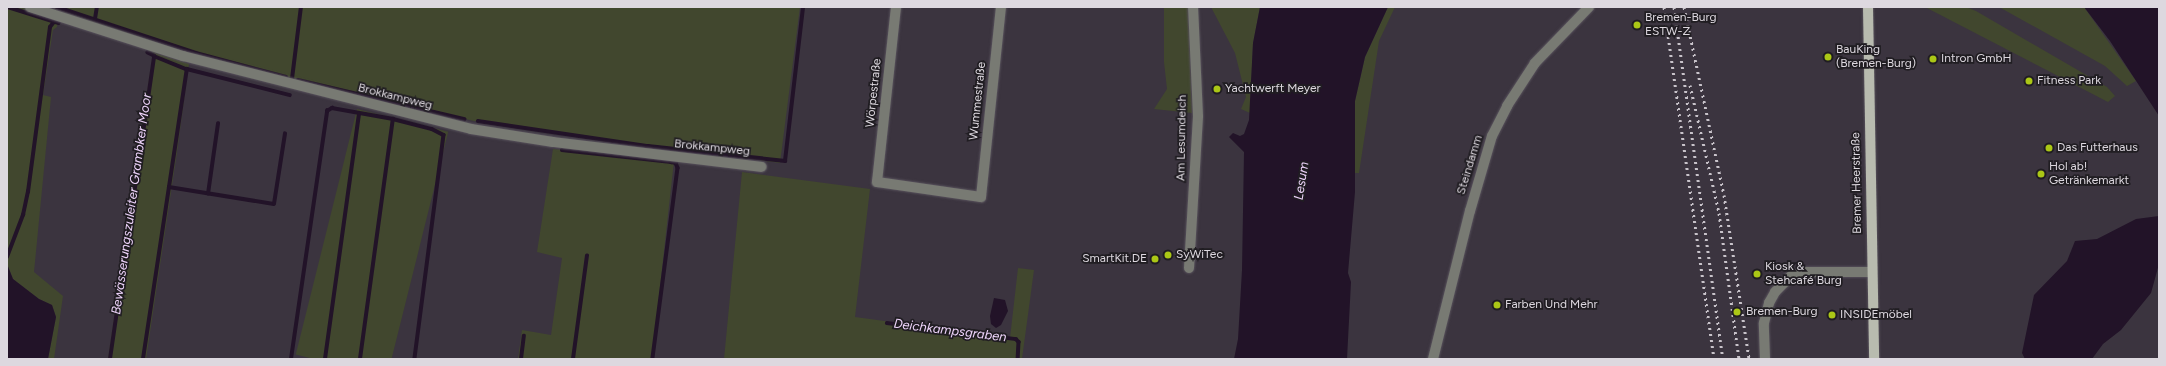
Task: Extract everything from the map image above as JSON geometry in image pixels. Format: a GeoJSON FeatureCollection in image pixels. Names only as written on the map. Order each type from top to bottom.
{"type":"FeatureCollection","features":[{"type":"Feature","properties":{"kind":"main road","name":"Bremer Heerstraße"},"geometry":{"type":"LineString","coordinates":[[1868,7],[1871,272],[1874,359]]}},
{"type":"Feature","properties":{"kind":"street","name":"Brokkampweg"},"geometry":{"type":"LineString","coordinates":[[30,7],[183,56],[471,129],[553,142],[762,167]]}},
{"type":"Feature","properties":{"kind":"street","name":"Wörpestraße"},"geometry":{"type":"LineString","coordinates":[[896,7],[877,182],[981,197]]}},
{"type":"Feature","properties":{"kind":"street","name":"Wummestraße"},"geometry":{"type":"LineString","coordinates":[[981,197],[1000,7]]}},
{"type":"Feature","properties":{"kind":"street","name":"Am Lesumdeich"},"geometry":{"type":"LineString","coordinates":[[1189,268],[1198,116],[1193,7]]}},
{"type":"Feature","properties":{"kind":"street","name":"Steindamm"},"geometry":{"type":"LineString","coordinates":[[1433,359],[1473,197],[1492,136],[1507,106],[1535,63],[1589,7]]}},
{"type":"Feature","properties":{"kind":"street"},"geometry":{"type":"LineString","coordinates":[[1765,359],[1764,323],[1775,292],[1787,280],[1804,272],[1871,272]]}},
{"type":"Feature","properties":{"kind":"green space"},"geometry":{"type":"Polygon","coordinates":[[[7,7],[21,7],[58,19],[57,27],[53,30],[43,95],[51,97],[34,272],[63,296],[54,359],[48,359],[56,317],[52,305],[39,299],[13,279],[7,264],[7,7]]]}},
{"type":"Feature","properties":{"kind":"green space"},"geometry":{"type":"Polygon","coordinates":[[[51,7],[800,7],[780,163],[474,121],[179,51],[51,7]]]}},
{"type":"Feature","properties":{"kind":"green space"},"geometry":{"type":"Polygon","coordinates":[[[1164,7],[1188,7],[1192,113],[1154,109],[1167,89],[1164,62],[1164,7]]]}},
{"type":"Feature","properties":{"kind":"green space"},"geometry":{"type":"Polygon","coordinates":[[[1211,7],[1260,7],[1253,43],[1250,113],[1241,109],[1246,97],[1235,53],[1211,7]]]}},
{"type":"Feature","properties":{"kind":"green space"},"geometry":{"type":"Polygon","coordinates":[[[1388,7],[1395,7],[1379,41],[1359,173],[1355,173],[1355,101],[1365,57],[1388,7]]]}},
{"type":"Feature","properties":{"kind":"green space"},"geometry":{"type":"Polygon","coordinates":[[[1925,7],[1966,7],[1976,11],[2107,87],[2115,96],[2108,102],[1925,7]]]}},
{"type":"Feature","properties":{"kind":"green space"},"geometry":{"type":"Polygon","coordinates":[[[1999,7],[2084,7],[2136,81],[2127,86],[2105,66],[1999,7]]]}},
{"type":"Feature","properties":{"kind":"green space"},"geometry":{"type":"Polygon","coordinates":[[[153,52],[189,64],[177,152],[146,359],[108,359],[153,52]]]}},
{"type":"Feature","properties":{"kind":"green space"},"geometry":{"type":"Polygon","coordinates":[[[357,109],[448,132],[392,359],[314,359],[296,354],[357,109]]]}},
{"type":"Feature","properties":{"kind":"green space"},"geometry":{"type":"Polygon","coordinates":[[[553,149],[674,161],[652,359],[518,359],[522,330],[551,335],[562,258],[537,252],[553,149]]]}},
{"type":"Feature","properties":{"kind":"green space"},"geometry":{"type":"Polygon","coordinates":[[[742,172],[870,189],[855,317],[1010,338],[1018,268],[1034,270],[1022,359],[724,359],[742,172]]]}},
{"type":"Feature","properties":{"kind":"water","name":"Lesum"},"geometry":{"type":"Polygon","coordinates":[[[1260,7],[1388,7],[1365,57],[1355,101],[1355,192],[1348,273],[1351,282],[1347,359],[1234,359],[1238,339],[1242,270],[1244,152],[1229,137],[1233,133],[1240,136],[1244,134],[1249,120],[1253,43],[1260,7]]]}},
{"type":"Feature","properties":{"kind":"water"},"geometry":{"type":"Polygon","coordinates":[[[2084,7],[2159,7],[2159,116],[2110,41],[2084,7]]]}},
{"type":"Feature","properties":{"kind":"water"},"geometry":{"type":"Polygon","coordinates":[[[2159,216],[2159,264],[2151,293],[2121,330],[2103,344],[2092,359],[2025,359],[2022,353],[2034,295],[2067,261],[2075,241],[2097,239],[2136,219],[2159,216]]]}},
{"type":"Feature","properties":{"kind":"water"},"geometry":{"type":"Polygon","coordinates":[[[7,264],[13,279],[39,299],[52,305],[56,317],[48,359],[7,359],[7,264]]]}},
{"type":"Feature","properties":{"kind":"water"},"geometry":{"type":"Polygon","coordinates":[[[994,298],[1005,300],[1008,311],[1001,325],[996,328],[991,324],[990,316],[994,298]]]}},
{"type":"Feature","properties":{"kind":"waterway","name":"Bewässerungszuleiter Grambker Moor"},"geometry":{"type":"LineString","coordinates":[[8,7],[59,23]]}},
{"type":"Feature","properties":{"kind":"waterway"},"geometry":{"type":"LineString","coordinates":[[57,7],[196,53],[286,77]]}},
{"type":"Feature","properties":{"kind":"waterway"},"geometry":{"type":"LineString","coordinates":[[95,19],[97,7]]}},
{"type":"Feature","properties":{"kind":"waterway"},"geometry":{"type":"LineString","coordinates":[[292,79],[301,7]]}},
{"type":"Feature","properties":{"kind":"waterway"},"geometry":{"type":"LineString","coordinates":[[478,121],[648,146],[785,161],[803,7]]}},
{"type":"Feature","properties":{"kind":"waterway"},"geometry":{"type":"LineString","coordinates":[[7,257],[23,215],[28,192],[50,27],[54,22]]}},
{"type":"Feature","properties":{"kind":"waterway","name":"Bewässerungszuleiter Grambker Moor"},"geometry":{"type":"LineString","coordinates":[[110,359],[154,56],[148,53]]}},
{"type":"Feature","properties":{"kind":"waterway"},"geometry":{"type":"LineString","coordinates":[[154,56],[187,69],[290,95]]}},
{"type":"Feature","properties":{"kind":"waterway"},"geometry":{"type":"LineString","coordinates":[[143,359],[187,69]]}},
{"type":"Feature","properties":{"kind":"waterway"},"geometry":{"type":"LineString","coordinates":[[298,80],[464,119]]}},
{"type":"Feature","properties":{"kind":"waterway"},"geometry":{"type":"LineString","coordinates":[[291,359],[327,111],[332,108],[393,119],[432,129],[444,135],[415,359]]}},
{"type":"Feature","properties":{"kind":"waterway"},"geometry":{"type":"LineString","coordinates":[[325,359],[359,114]]}},
{"type":"Feature","properties":{"kind":"waterway"},"geometry":{"type":"LineString","coordinates":[[360,359],[393,119]]}},
{"type":"Feature","properties":{"kind":"waterway"},"geometry":{"type":"LineString","coordinates":[[208,194],[218,124]]}},
{"type":"Feature","properties":{"kind":"waterway"},"geometry":{"type":"LineString","coordinates":[[169,187],[274,204],[285,134]]}},
{"type":"Feature","properties":{"kind":"waterway"},"geometry":{"type":"LineString","coordinates":[[562,150],[676,163],[678,168],[653,359]]}},
{"type":"Feature","properties":{"kind":"waterway"},"geometry":{"type":"LineString","coordinates":[[573,359],[587,256]]}},
{"type":"Feature","properties":{"kind":"waterway","name":"Deichkampsgraben"},"geometry":{"type":"LineString","coordinates":[[887,323],[1016,339],[1019,342],[1018,359]]}},
{"type":"Feature","properties":{"kind":"waterway"},"geometry":{"type":"LineString","coordinates":[[521,359],[524,336]]}},
{"type":"Feature","properties":{"kind":"railway"},"geometry":{"type":"LineString","coordinates":[[1664,7],[1714,359]]}},
{"type":"Feature","properties":{"kind":"railway"},"geometry":{"type":"LineString","coordinates":[[1674,7],[1723,359]]}},
{"type":"Feature","properties":{"kind":"railway"},"geometry":{"type":"LineString","coordinates":[[1684,7],[1724,195],[1749,359]]}},
{"type":"Feature","properties":{"kind":"railway"},"geometry":{"type":"LineString","coordinates":[[1690,85],[1719,213],[1739,359]]}},
{"type":"Feature","properties":{"kind":"place","name":"Bremen-Burg ESTW-Z"},"geometry":{"type":"Point","coordinates":[1637,25]}},
{"type":"Feature","properties":{"kind":"place","name":"BauKing (Bremen-Burg)"},"geometry":{"type":"Point","coordinates":[1828,57]}},
{"type":"Feature","properties":{"kind":"place","name":"Intron GmbH"},"geometry":{"type":"Point","coordinates":[1933,59]}},
{"type":"Feature","properties":{"kind":"place","name":"Fitness Park"},"geometry":{"type":"Point","coordinates":[2029,81]}},
{"type":"Feature","properties":{"kind":"place","name":"Yachtwerft Meyer"},"geometry":{"type":"Point","coordinates":[1217,89]}},
{"type":"Feature","properties":{"kind":"place","name":"Das Futterhaus"},"geometry":{"type":"Point","coordinates":[2049,148]}},
{"type":"Feature","properties":{"kind":"place","name":"Hol ab! Getränkemarkt"},"geometry":{"type":"Point","coordinates":[2041,174]}},
{"type":"Feature","properties":{"kind":"place","name":"SyWiTec"},"geometry":{"type":"Point","coordinates":[1168,255]}},
{"type":"Feature","properties":{"kind":"place","name":"SmartKit.DE"},"geometry":{"type":"Point","coordinates":[1155,259]}},
{"type":"Feature","properties":{"kind":"place","name":"Kiosk & Stehcafé Burg"},"geometry":{"type":"Point","coordinates":[1757,274]}},
{"type":"Feature","properties":{"kind":"place","name":"Farben Und Mehr"},"geometry":{"type":"Point","coordinates":[1497,305]}},
{"type":"Feature","properties":{"kind":"place","name":"Bremen-Burg"},"geometry":{"type":"Point","coordinates":[1737,312]}},
{"type":"Feature","properties":{"kind":"place","name":"INSIDEmöbel"},"geometry":{"type":"Point","coordinates":[1832,315]}}]}
